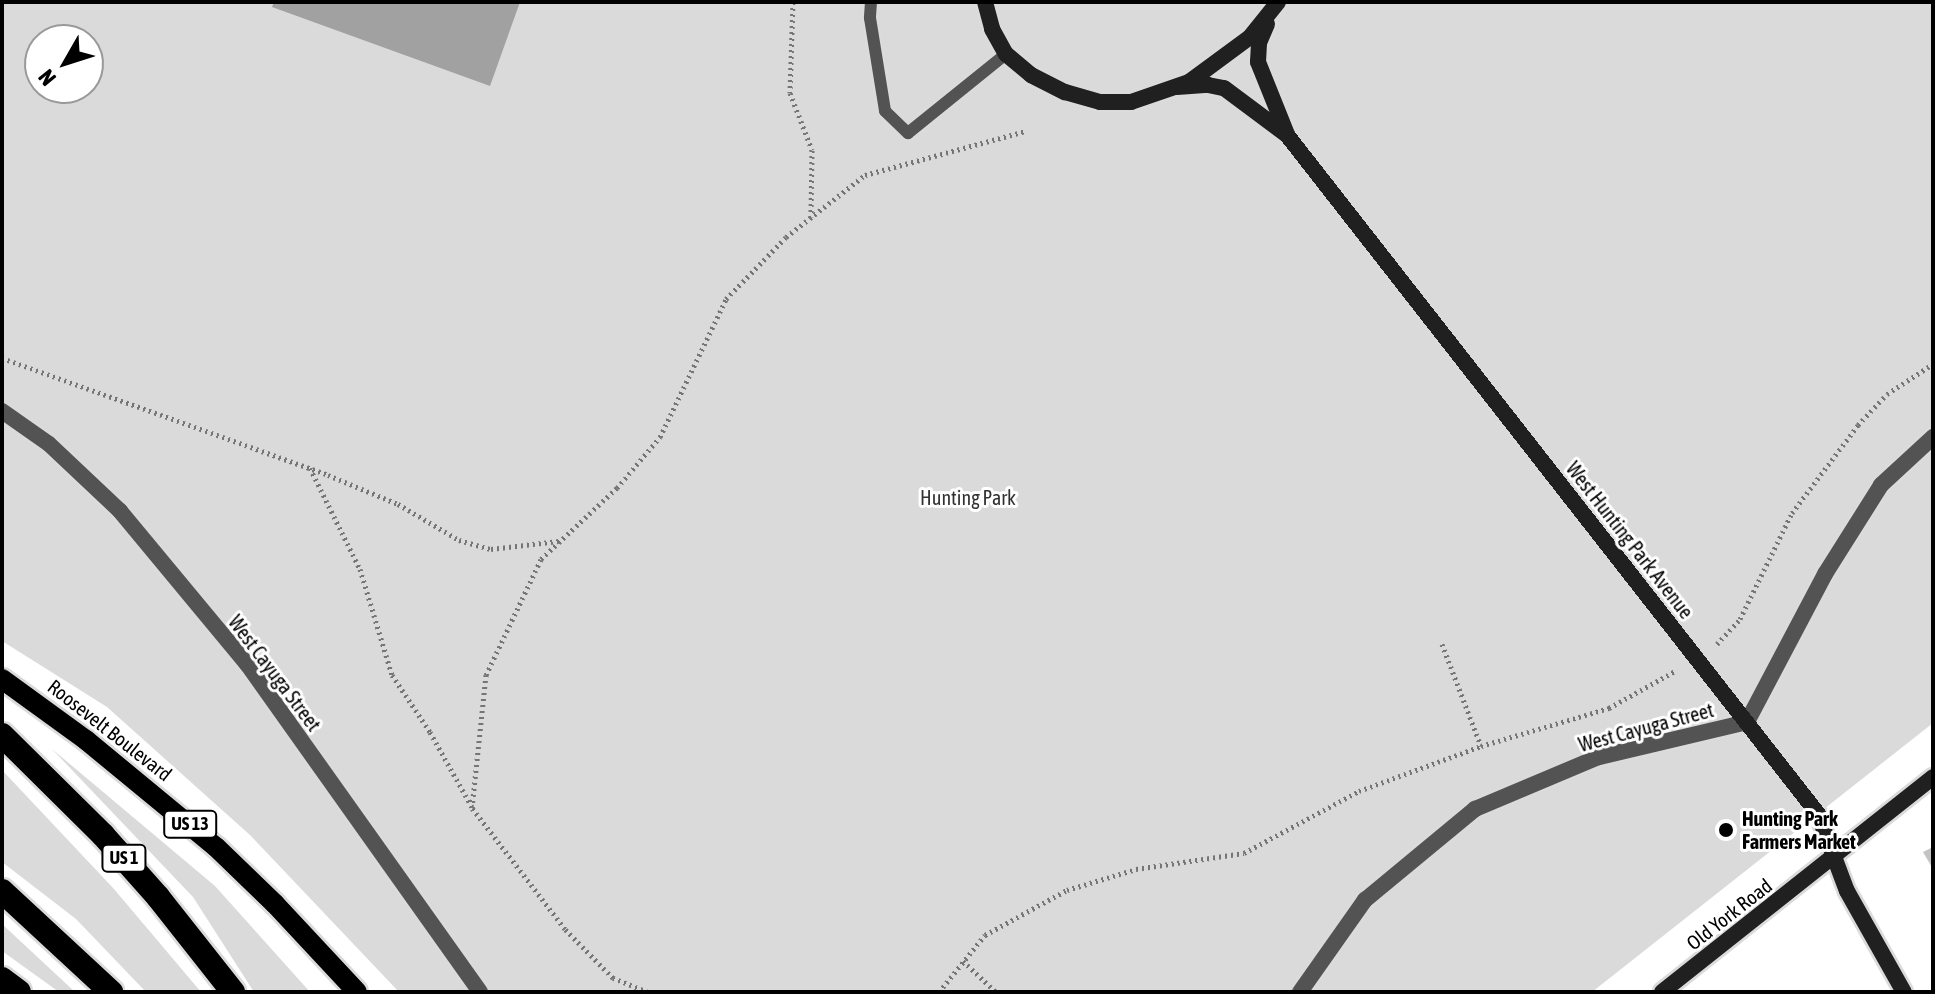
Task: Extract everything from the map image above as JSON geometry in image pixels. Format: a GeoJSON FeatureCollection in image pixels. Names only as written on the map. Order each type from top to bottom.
{"type":"FeatureCollection","features":[{"type":"Feature","properties":{"kind":"highway","name":"US 1"},"geometry":{"type":"LineString","coordinates":[[2,735],[103,835],[158,897],[233,992]]}},
{"type":"Feature","properties":{"kind":"highway"},"geometry":{"type":"LineString","coordinates":[[2,891],[111,992]]}},
{"type":"Feature","properties":{"kind":"highway"},"geometry":{"type":"LineString","coordinates":[[2,979],[19,992]]}},
{"type":"Feature","properties":{"kind":"main road","name":"West Hunting Park Avenue"},"geometry":{"type":"LineString","coordinates":[[985,2],[992,29],[1006,54],[1031,75],[1065,92],[1100,102],[1131,102],[1177,87],[1220,62],[1250,37],[1275,7]]}},
{"type":"Feature","properties":{"kind":"main road","name":"West Hunting Park Avenue"},"geometry":{"type":"LineString","coordinates":[[1275,7],[1259,43],[1258,62],[1287,135]]}},
{"type":"Feature","properties":{"kind":"main road","name":"West Hunting Park Avenue"},"geometry":{"type":"LineString","coordinates":[[1177,87],[1208,85],[1224,88],[1287,135],[1818,814],[1847,891],[1904,992]]}},
{"type":"Feature","properties":{"kind":"main road","name":"Roosevelt Boulevard"},"geometry":{"type":"LineString","coordinates":[[2,679],[86,740],[216,847],[275,904],[357,992]]}},
{"type":"Feature","properties":{"kind":"main road","name":"Old York Road"},"geometry":{"type":"LineString","coordinates":[[1662,992],[1933,777]]}},
{"type":"Feature","properties":{"kind":"street","name":"West Cayuga Street"},"geometry":{"type":"LineString","coordinates":[[2,411],[49,444],[120,511],[247,664],[480,992]]}},
{"type":"Feature","properties":{"kind":"street"},"geometry":{"type":"LineString","coordinates":[[1747,722],[1825,574],[1881,485],[1933,437]]}},
{"type":"Feature","properties":{"kind":"street","name":"West Cayuga Street"},"geometry":{"type":"LineString","coordinates":[[1300,992],[1365,900],[1475,809],[1599,757],[1747,722]]}},
{"type":"Feature","properties":{"kind":"lane"},"geometry":{"type":"LineString","coordinates":[[871,2],[870,18],[885,111],[908,133],[1006,54]]}},
{"type":"Feature","properties":{"kind":"path"},"geometry":{"type":"LineString","coordinates":[[793,2],[790,93],[812,150],[811,218]]}},
{"type":"Feature","properties":{"kind":"path"},"geometry":{"type":"LineString","coordinates":[[472,808],[486,675],[541,559],[617,488],[660,437],[726,299],[786,237],[865,175],[1026,131]]}},
{"type":"Feature","properties":{"kind":"path"},"geometry":{"type":"LineString","coordinates":[[2,358],[310,468],[398,504],[459,540],[491,549],[561,540]]}},
{"type":"Feature","properties":{"kind":"path"},"geometry":{"type":"LineString","coordinates":[[1717,644],[1740,619],[1792,513],[1858,425],[1887,394],[1933,364]]}},
{"type":"Feature","properties":{"kind":"path"},"geometry":{"type":"LineString","coordinates":[[310,468],[360,569],[392,675],[430,732],[472,808],[565,929],[613,978],[648,992]]}},
{"type":"Feature","properties":{"kind":"path"},"geometry":{"type":"LineString","coordinates":[[1442,644],[1481,746]]}},
{"type":"Feature","properties":{"kind":"path"},"geometry":{"type":"LineString","coordinates":[[939,992],[985,935],[1067,890],[1136,869],[1244,853],[1359,791],[1481,746],[1609,708],[1675,671]]}},
{"type":"Feature","properties":{"kind":"path"},"geometry":{"type":"LineString","coordinates":[[963,961],[996,992]]}},
{"type":"Feature","properties":{"kind":"green space","name":"Hunting Park"},"geometry":{"type":"Polygon","coordinates":[[[2,2],[1933,2],[1933,723],[1592,992],[399,992],[250,835],[107,707],[2,641],[2,2]]]}},
{"type":"Feature","properties":{"kind":"green space"},"geometry":{"type":"Polygon","coordinates":[[[52,749],[215,886],[310,992],[254,992],[193,897],[52,749]]]}},
{"type":"Feature","properties":{"kind":"green space"},"geometry":{"type":"Polygon","coordinates":[[[2,770],[114,889],[201,992],[146,992],[76,919],[2,862],[2,770]]]}},
{"type":"Feature","properties":{"kind":"green space"},"geometry":{"type":"Polygon","coordinates":[[[2,924],[75,992],[59,992],[2,951],[2,924]]]}},
{"type":"Feature","properties":{"kind":"shaded area"},"geometry":{"type":"Polygon","coordinates":[[[274,2],[520,2],[490,86],[272,7],[274,2]]]}},
{"type":"Feature","properties":{"kind":"building"},"geometry":{"type":"Polygon","coordinates":[[[1933,847],[1933,869],[1923,852],[1933,847]]]}},
{"type":"Feature","properties":{"kind":"place","name":"Hunting Park Farmers Market"},"geometry":{"type":"Point","coordinates":[1726,830]}}]}
